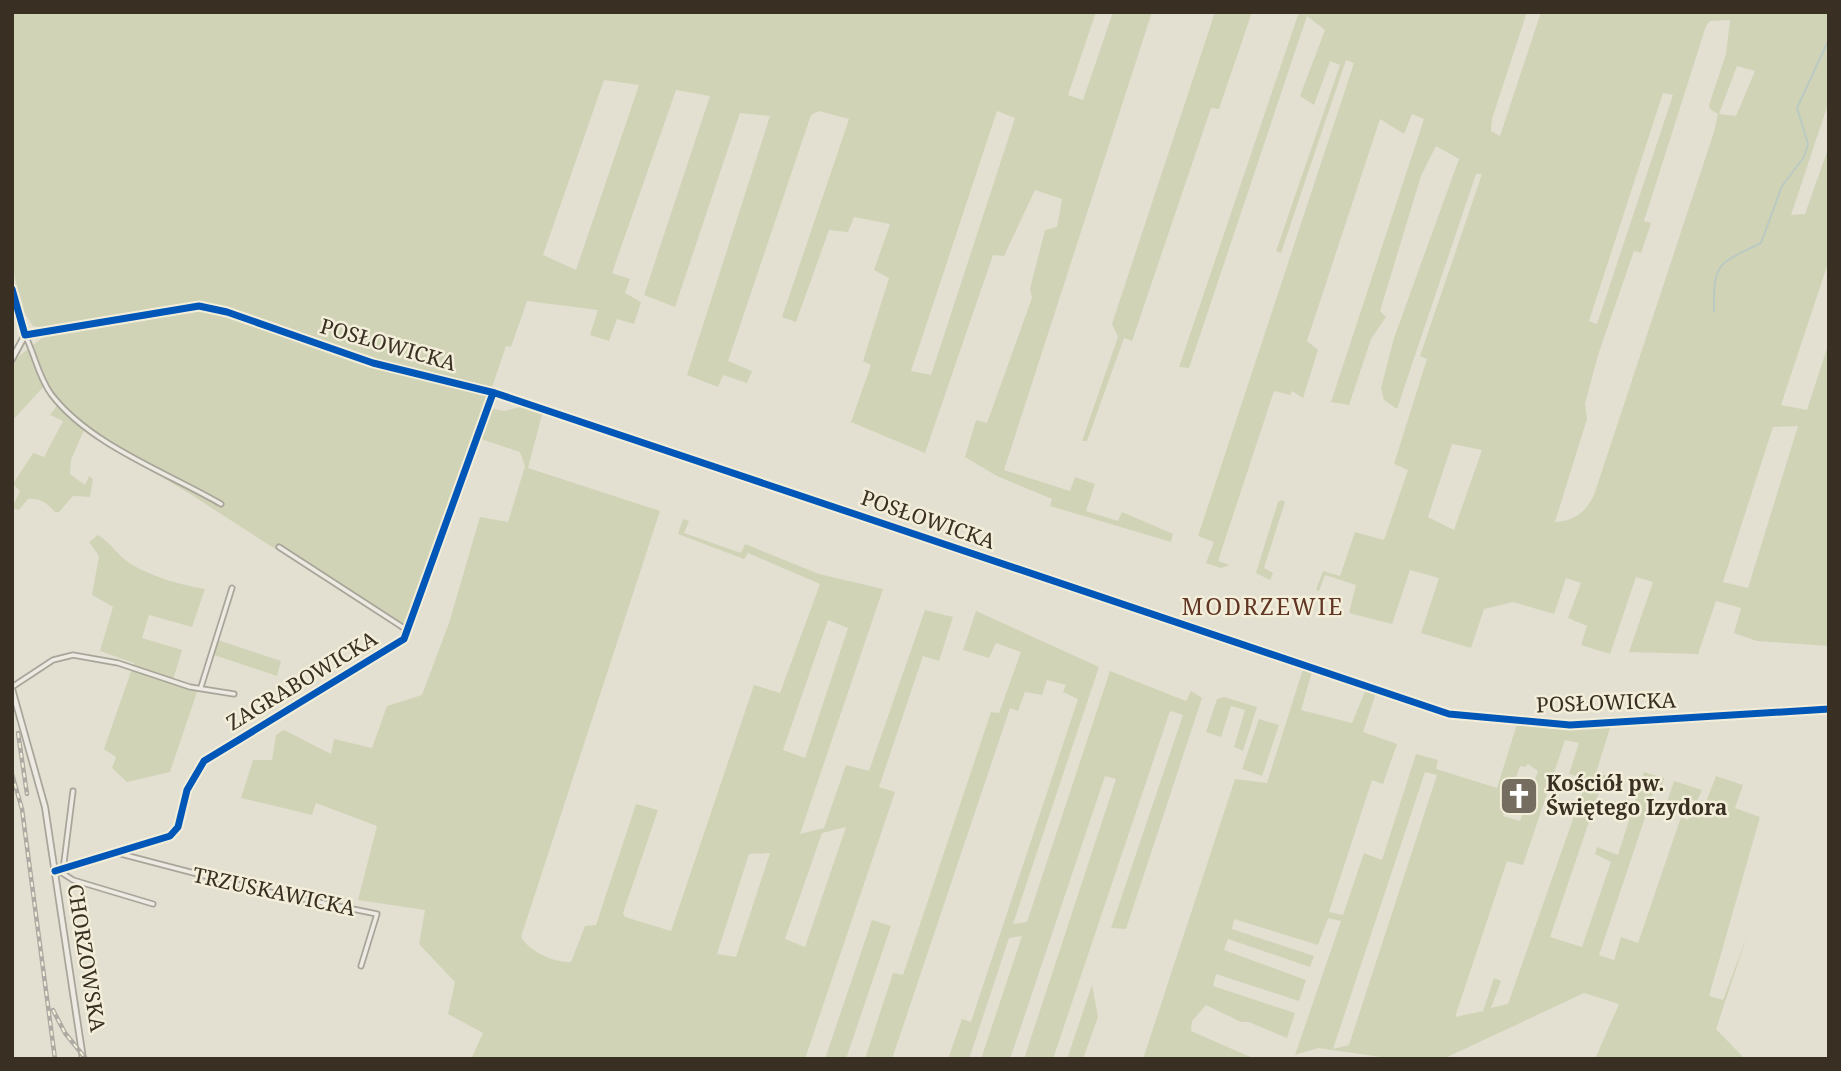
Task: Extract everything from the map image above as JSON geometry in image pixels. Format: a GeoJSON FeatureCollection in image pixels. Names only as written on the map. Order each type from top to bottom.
{"type":"FeatureCollection","features":[{"type":"Feature","properties":{"kind":"street"},"geometry":{"type":"LineString","coordinates":[[12,289],[40,375],[52,394],[78,423],[105,442],[119,447],[142,465],[174,477],[221,504]]}},
{"type":"Feature","properties":{"kind":"street","name":"POSŁOWICKA"},"geometry":{"type":"LineString","coordinates":[[25,335],[199,306],[227,312],[373,363],[493,393],[1449,714],[1570,725],[1829,709]]}},
{"type":"Feature","properties":{"kind":"street"},"geometry":{"type":"LineString","coordinates":[[12,359],[25,335]]}},
{"type":"Feature","properties":{"kind":"street","name":"ZAGRABOWICKA"},"geometry":{"type":"LineString","coordinates":[[59,871],[164,839],[178,827],[187,790],[204,761],[404,639],[493,393]]}},
{"type":"Feature","properties":{"kind":"street"},"geometry":{"type":"LineString","coordinates":[[279,547],[407,630]]}},
{"type":"Feature","properties":{"kind":"street"},"geometry":{"type":"LineString","coordinates":[[201,687],[232,587]]}},
{"type":"Feature","properties":{"kind":"street"},"geometry":{"type":"LineString","coordinates":[[12,688],[24,682],[37,668],[64,655],[118,663],[190,687],[234,694]]}},
{"type":"Feature","properties":{"kind":"street","name":"CHORZOWSKA"},"geometry":{"type":"LineString","coordinates":[[12,688],[42,791],[59,871],[83,1059]]}},
{"type":"Feature","properties":{"kind":"street"},"geometry":{"type":"LineString","coordinates":[[73,791],[59,871],[73,880],[153,904]]}},
{"type":"Feature","properties":{"kind":"street","name":"TRZUSKAWICKA"},"geometry":{"type":"LineString","coordinates":[[119,853],[233,884],[377,914],[361,966]]}},
{"type":"Feature","properties":{"kind":"green space"},"geometry":{"type":"Polygon","coordinates":[[[12,12],[1096,12],[1068,95],[1083,100],[1113,12],[1152,12],[1004,470],[1070,491],[1075,477],[1095,484],[1086,511],[1118,521],[1122,512],[1173,534],[1171,542],[1050,506],[1052,499],[997,476],[965,457],[976,420],[987,423],[1032,298],[1030,289],[1045,230],[1057,227],[1062,199],[1035,190],[1004,256],[993,255],[925,453],[851,422],[871,365],[863,361],[889,278],[874,270],[890,224],[854,217],[848,232],[829,230],[796,322],[782,317],[849,119],[819,111],[811,115],[728,361],[752,371],[747,383],[723,375],[718,387],[687,375],[770,116],[740,113],[675,307],[644,295],[710,96],[676,90],[612,273],[630,279],[625,293],[641,302],[634,324],[617,319],[609,341],[590,335],[598,310],[527,301],[511,347],[506,346],[491,390],[386,364],[218,306],[187,303],[50,329],[33,326],[25,314],[12,268],[12,12]],[[604,80],[543,255],[576,270],[639,85],[604,80]],[[997,111],[911,371],[931,375],[1015,118],[997,111]]]}},
{"type":"Feature","properties":{"kind":"green space"},"geometry":{"type":"Polygon","coordinates":[[[1215,12],[1252,12],[1219,109],[1211,108],[1132,341],[1124,338],[1087,441],[1082,441],[1118,337],[1112,324],[1215,12]]]}},
{"type":"Feature","properties":{"kind":"green space"},"geometry":{"type":"Polygon","coordinates":[[[1299,12],[1527,12],[1492,119],[1491,131],[1500,136],[1541,12],[1829,12],[1829,101],[1791,215],[1805,214],[1829,146],[1829,260],[1781,405],[1807,410],[1829,342],[1829,646],[1757,641],[1734,633],[1741,608],[1716,601],[1698,654],[1629,652],[1653,582],[1636,577],[1610,654],[1581,645],[1587,626],[1568,618],[1581,583],[1566,578],[1554,614],[1513,602],[1484,609],[1471,648],[1421,633],[1439,578],[1410,570],[1392,624],[1349,613],[1356,585],[1325,575],[1319,591],[1316,590],[1323,571],[1340,576],[1355,532],[1384,540],[1408,470],[1394,464],[1427,359],[1420,356],[1482,174],[1476,174],[1397,409],[1384,400],[1381,388],[1394,338],[1459,159],[1436,146],[1421,176],[1380,311],[1386,317],[1371,339],[1349,405],[1331,402],[1424,119],[1412,114],[1404,134],[1380,119],[1307,341],[1318,350],[1303,398],[1292,391],[1290,395],[1274,391],[1218,561],[1230,565],[1221,568],[1206,563],[1214,542],[1198,536],[1354,63],[1346,60],[1281,253],[1276,251],[1340,65],[1330,61],[1314,105],[1300,96],[1325,30],[1307,16],[1189,368],[1179,367],[1299,12]],[[1730,20],[1710,21],[1706,26],[1644,221],[1651,223],[1641,253],[1634,251],[1598,355],[1585,404],[1587,419],[1555,522],[1575,517],[1589,504],[1595,492],[1714,132],[1718,114],[1710,109],[1709,105],[1726,54],[1730,20]],[[1737,66],[1719,114],[1736,116],[1755,71],[1737,66]],[[1663,93],[1589,321],[1597,324],[1673,95],[1663,93]],[[1798,426],[1773,427],[1723,582],[1748,588],[1798,426]],[[1452,444],[1428,517],[1454,530],[1482,450],[1452,444]]]}},
{"type":"Feature","properties":{"kind":"green space"},"geometry":{"type":"Polygon","coordinates":[[[190,308],[216,311],[386,369],[488,393],[489,408],[504,411],[524,406],[543,411],[528,468],[660,511],[521,937],[537,952],[551,958],[571,962],[585,926],[596,925],[636,804],[658,810],[623,913],[625,917],[671,931],[754,685],[780,693],[820,584],[748,553],[744,559],[678,534],[683,519],[689,521],[684,533],[741,553],[745,544],[819,574],[883,589],[800,834],[824,828],[846,765],[869,771],[925,610],[953,617],[939,661],[923,656],[879,787],[895,792],[805,1059],[471,1059],[483,1033],[448,1014],[455,982],[419,944],[425,910],[358,900],[377,826],[316,803],[312,815],[241,798],[253,760],[272,760],[276,735],[284,730],[331,754],[334,739],[372,748],[387,706],[422,695],[449,623],[480,517],[508,522],[525,466],[520,452],[478,438],[409,635],[190,494],[84,430],[71,460],[70,474],[85,485],[89,476],[93,479],[90,497],[73,496],[59,512],[36,499],[28,499],[19,510],[12,508],[20,491],[13,484],[33,453],[44,457],[63,421],[50,415],[59,403],[51,395],[47,383],[12,421],[14,360],[42,338],[190,308]],[[828,620],[783,750],[805,758],[848,628],[828,620]],[[846,827],[822,833],[785,939],[805,947],[846,827]],[[770,853],[749,854],[717,954],[736,957],[770,853]]]}},
{"type":"Feature","properties":{"kind":"green space"},"geometry":{"type":"Polygon","coordinates":[[[1278,502],[1285,502],[1264,568],[1273,573],[1270,580],[1256,573],[1278,502]]]}},
{"type":"Feature","properties":{"kind":"green space"},"geometry":{"type":"Polygon","coordinates":[[[98,535],[139,569],[167,580],[205,589],[192,627],[149,615],[142,638],[182,650],[172,683],[197,692],[170,772],[127,782],[112,768],[116,757],[104,749],[134,663],[100,651],[113,607],[92,595],[99,556],[89,542],[98,535]]]}},
{"type":"Feature","properties":{"kind":"green space"},"geometry":{"type":"Polygon","coordinates":[[[976,611],[1099,667],[1013,924],[1027,922],[1110,671],[1186,701],[1191,691],[1202,698],[1126,929],[1111,928],[1183,715],[1170,711],[1053,1059],[1024,1059],[1116,779],[1105,776],[1010,1059],[981,1059],[1022,936],[1009,938],[969,1059],[948,1059],[962,1019],[971,1022],[1078,699],[1063,692],[1066,685],[1047,680],[1042,695],[1025,692],[1018,711],[1010,708],[892,1059],[865,1059],[893,973],[903,975],[991,712],[999,713],[1021,652],[996,643],[989,658],[963,650],[976,611]]]}},
{"type":"Feature","properties":{"kind":"green space"},"geometry":{"type":"Polygon","coordinates":[[[218,640],[281,661],[277,676],[214,655],[218,640]]]}},
{"type":"Feature","properties":{"kind":"green space"},"geometry":{"type":"Polygon","coordinates":[[[1303,669],[1312,672],[1301,710],[1352,723],[1366,689],[1376,693],[1363,732],[1397,744],[1383,784],[1372,780],[1329,912],[1343,915],[1364,853],[1382,860],[1416,754],[1438,760],[1436,769],[1497,788],[1517,724],[1552,729],[1611,725],[1596,773],[1620,779],[1618,785],[1602,783],[1550,937],[1582,947],[1611,862],[1595,854],[1597,847],[1618,855],[1644,772],[1664,778],[1661,788],[1655,788],[1599,955],[1614,960],[1621,937],[1638,943],[1681,817],[1688,820],[1691,811],[1701,815],[1716,776],[1743,785],[1735,808],[1760,817],[1709,996],[1723,1000],[1747,936],[1716,1029],[1745,1059],[1595,1059],[1619,1004],[1584,993],[1443,1059],[1395,1059],[1318,1048],[1295,1055],[1341,921],[1328,918],[1318,945],[1234,919],[1232,929],[1314,956],[1310,967],[1228,939],[1224,950],[1306,980],[1299,1001],[1216,974],[1213,986],[1295,1013],[1287,1038],[1249,1022],[1241,1022],[1206,1005],[1192,1021],[1191,1031],[1255,1059],[1143,1059],[1235,779],[1267,783],[1303,669]],[[1565,740],[1523,865],[1507,861],[1455,1017],[1483,1011],[1494,978],[1501,981],[1491,1008],[1508,1004],[1587,779],[1569,774],[1579,743],[1565,740]],[[1528,764],[1525,767],[1520,766],[1503,816],[1520,821],[1538,771],[1528,764]],[[1425,772],[1333,1049],[1349,1045],[1437,775],[1425,772]]]}},
{"type":"Feature","properties":{"kind":"green space"},"geometry":{"type":"Polygon","coordinates":[[[1224,697],[1257,707],[1243,751],[1234,747],[1245,710],[1231,706],[1221,737],[1206,732],[1217,699],[1224,697]]]}},
{"type":"Feature","properties":{"kind":"green space"},"geometry":{"type":"Polygon","coordinates":[[[1259,719],[1279,725],[1262,776],[1242,769],[1259,719]]]}},
{"type":"Feature","properties":{"kind":"green space"},"geometry":{"type":"Polygon","coordinates":[[[1674,781],[1702,790],[1697,801],[1686,798],[1682,810],[1666,805],[1674,781]]]}},
{"type":"Feature","properties":{"kind":"green space"},"geometry":{"type":"Polygon","coordinates":[[[872,920],[891,926],[846,1059],[825,1059],[872,920]]]}},
{"type":"Feature","properties":{"kind":"green space"},"geometry":{"type":"Polygon","coordinates":[[[1092,985],[1098,1017],[1083,1059],[1067,1059],[1092,985]]]}},
{"type":"Feature","properties":{"kind":"waterway"},"geometry":{"type":"LineString","coordinates":[[1714,311],[1715,282],[1721,266],[1761,243],[1782,186],[1804,157],[1808,144],[1797,108],[1829,39]]}},
{"type":"Feature","properties":{"kind":"railway"},"geometry":{"type":"LineString","coordinates":[[18,733],[27,794]]}},
{"type":"Feature","properties":{"kind":"railway"},"geometry":{"type":"LineString","coordinates":[[12,774],[22,809],[55,1059]]}},
{"type":"Feature","properties":{"kind":"railway"},"geometry":{"type":"LineString","coordinates":[[53,1010],[65,1033],[86,1059]]}},
{"type":"Feature","properties":{"kind":"cycle path"},"geometry":{"type":"LineString","coordinates":[[12,289],[25,335],[199,306],[227,312],[373,363],[495,393],[1449,714],[1570,725],[1829,709]]}},
{"type":"Feature","properties":{"kind":"cycle path"},"geometry":{"type":"LineString","coordinates":[[55,871],[170,836],[178,827],[187,790],[204,761],[404,639],[493,393]]}},
{"type":"Feature","properties":{"kind":"place","name":"Kościół pw. Świętego Izydora"},"geometry":{"type":"Point","coordinates":[1519,796]}},
{"type":"Feature","properties":{"kind":"district","name":"MODRZEWIE"},"geometry":{"type":"Point","coordinates":[1263,607]}}]}
